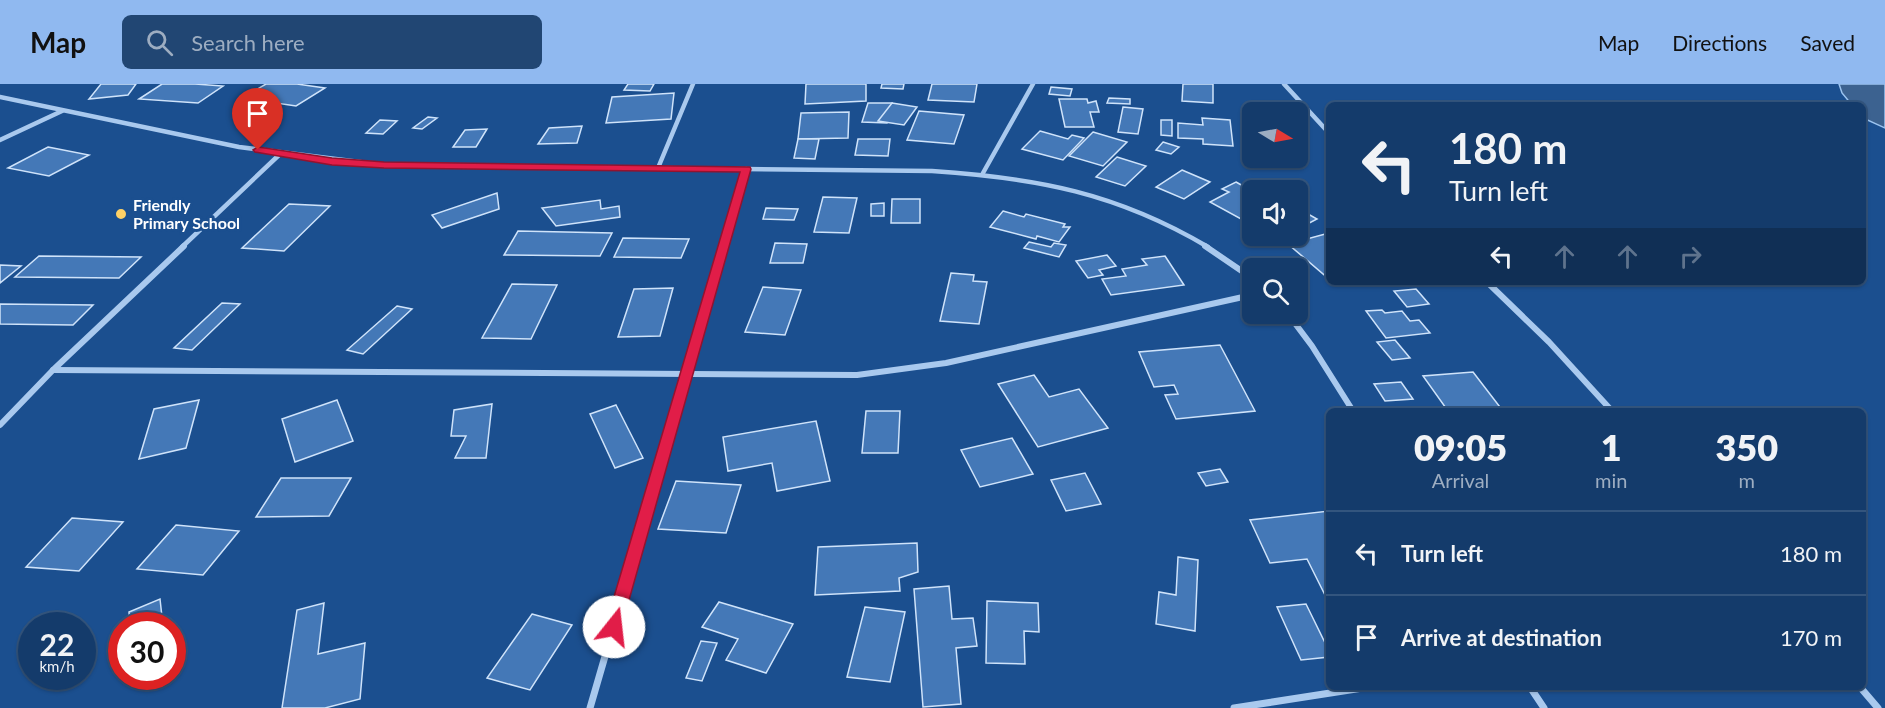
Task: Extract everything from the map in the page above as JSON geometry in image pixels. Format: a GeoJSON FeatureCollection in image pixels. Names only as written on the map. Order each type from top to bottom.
{"type":"FeatureCollection","features":[{"type":"Feature","properties":{"kind":"street"},"geometry":{"type":"LineString","coordinates":[[658,168],[693,84]]}},
{"type":"Feature","properties":{"kind":"street"},"geometry":{"type":"LineString","coordinates":[[983,173],[1033,84]]}},
{"type":"Feature","properties":{"kind":"street"},"geometry":{"type":"LineString","coordinates":[[1284,84],[1326,130]]}},
{"type":"Feature","properties":{"kind":"street"},"geometry":{"type":"LineString","coordinates":[[0,97],[279,154],[384,165],[983,173],[1033,180],[1083,191],[1125,205],[1173,225],[1213,249],[1242,271]]}},
{"type":"Feature","properties":{"kind":"street"},"geometry":{"type":"LineString","coordinates":[[0,140],[63,110]]}},
{"type":"Feature","properties":{"kind":"street"},"geometry":{"type":"LineString","coordinates":[[0,425],[53,370],[279,154]]}},
{"type":"Feature","properties":{"kind":"street"},"geometry":{"type":"LineString","coordinates":[[591,708],[746,169]]}},
{"type":"Feature","properties":{"kind":"street"},"geometry":{"type":"LineString","coordinates":[[1490,285],[1549,342],[1609,408]]}},
{"type":"Feature","properties":{"kind":"street"},"geometry":{"type":"LineString","coordinates":[[53,370],[857,375],[957,360],[1242,297]]}},
{"type":"Feature","properties":{"kind":"street"},"geometry":{"type":"LineString","coordinates":[[1295,324],[1312,346],[1351,408]]}},
{"type":"Feature","properties":{"kind":"street"},"geometry":{"type":"LineString","coordinates":[[1234,708],[1350,690]]}},
{"type":"Feature","properties":{"kind":"street"},"geometry":{"type":"LineString","coordinates":[[1532,690],[1544,708]]}},
{"type":"Feature","properties":{"kind":"street"},"geometry":{"type":"LineString","coordinates":[[1863,690],[1878,708]]}},
{"type":"Feature","properties":{"kind":"water"},"geometry":{"type":"Polygon","coordinates":[[[1839,84],[1885,84],[1885,128],[1866,119],[1866,102],[1850,102],[1842,93],[1839,84]]]}},
{"type":"Feature","properties":{"kind":"building"},"geometry":{"type":"Polygon","coordinates":[[[101,84],[136,84],[128,95],[89,99],[101,84]]]}},
{"type":"Feature","properties":{"kind":"building"},"geometry":{"type":"Polygon","coordinates":[[[162,84],[223,86],[198,103],[139,99],[162,84]]]}},
{"type":"Feature","properties":{"kind":"building"},"geometry":{"type":"Polygon","coordinates":[[[266,84],[297,84],[325,88],[296,106],[242,98],[266,84]]]}},
{"type":"Feature","properties":{"kind":"building"},"geometry":{"type":"Polygon","coordinates":[[[628,84],[654,84],[650,91],[624,90],[628,84]]]}},
{"type":"Feature","properties":{"kind":"building"},"geometry":{"type":"Polygon","coordinates":[[[806,84],[866,84],[866,101],[805,104],[806,84]]]}},
{"type":"Feature","properties":{"kind":"building"},"geometry":{"type":"Polygon","coordinates":[[[882,84],[904,84],[903,89],[881,88],[882,84]]]}},
{"type":"Feature","properties":{"kind":"building"},"geometry":{"type":"Polygon","coordinates":[[[932,84],[977,84],[974,102],[928,100],[932,84]]]}},
{"type":"Feature","properties":{"kind":"building"},"geometry":{"type":"Polygon","coordinates":[[[1183,84],[1213,84],[1213,103],[1182,101],[1183,84]]]}},
{"type":"Feature","properties":{"kind":"building"},"geometry":{"type":"Polygon","coordinates":[[[1051,87],[1072,89],[1070,96],[1049,94],[1051,87]]]}},
{"type":"Feature","properties":{"kind":"building"},"geometry":{"type":"Polygon","coordinates":[[[674,93],[671,119],[606,123],[612,97],[674,93]]]}},
{"type":"Feature","properties":{"kind":"building"},"geometry":{"type":"Polygon","coordinates":[[[1109,98],[1130,99],[1130,104],[1107,103],[1109,98]]]}},
{"type":"Feature","properties":{"kind":"building"},"geometry":{"type":"Polygon","coordinates":[[[1059,99],[1087,99],[1088,103],[1096,101],[1099,112],[1090,112],[1094,127],[1065,127],[1059,99]]]}},
{"type":"Feature","properties":{"kind":"building"},"geometry":{"type":"Polygon","coordinates":[[[868,103],[892,103],[887,123],[862,122],[868,103]]]}},
{"type":"Feature","properties":{"kind":"building"},"geometry":{"type":"Polygon","coordinates":[[[892,103],[917,107],[904,125],[878,121],[892,103]]]}},
{"type":"Feature","properties":{"kind":"building"},"geometry":{"type":"Polygon","coordinates":[[[1123,107],[1143,109],[1138,134],[1118,132],[1123,107]]]}},
{"type":"Feature","properties":{"kind":"building"},"geometry":{"type":"Polygon","coordinates":[[[919,111],[964,115],[954,144],[907,140],[919,111]]]}},
{"type":"Feature","properties":{"kind":"building"},"geometry":{"type":"Polygon","coordinates":[[[849,112],[848,138],[798,139],[801,113],[849,112]]]}},
{"type":"Feature","properties":{"kind":"building"},"geometry":{"type":"Polygon","coordinates":[[[428,117],[437,118],[422,129],[413,128],[428,117]]]}},
{"type":"Feature","properties":{"kind":"building"},"geometry":{"type":"Polygon","coordinates":[[[1202,118],[1230,120],[1233,146],[1203,144],[1203,139],[1178,138],[1178,123],[1203,125],[1202,118]]]}},
{"type":"Feature","properties":{"kind":"building"},"geometry":{"type":"Polygon","coordinates":[[[380,120],[397,121],[383,134],[366,133],[380,120]]]}},
{"type":"Feature","properties":{"kind":"building"},"geometry":{"type":"Polygon","coordinates":[[[1161,120],[1172,120],[1172,136],[1161,135],[1161,120]]]}},
{"type":"Feature","properties":{"kind":"building"},"geometry":{"type":"Polygon","coordinates":[[[582,126],[577,143],[538,144],[549,128],[582,126]]]}},
{"type":"Feature","properties":{"kind":"building"},"geometry":{"type":"Polygon","coordinates":[[[487,129],[476,147],[453,147],[465,130],[487,129]]]}},
{"type":"Feature","properties":{"kind":"building"},"geometry":{"type":"Polygon","coordinates":[[[1040,131],[1068,139],[1072,135],[1084,138],[1063,160],[1022,149],[1040,131]]]}},
{"type":"Feature","properties":{"kind":"building"},"geometry":{"type":"Polygon","coordinates":[[[1093,132],[1127,142],[1103,166],[1069,156],[1093,132]]]}},
{"type":"Feature","properties":{"kind":"building"},"geometry":{"type":"Polygon","coordinates":[[[798,139],[819,139],[815,159],[794,158],[798,139]]]}},
{"type":"Feature","properties":{"kind":"building"},"geometry":{"type":"Polygon","coordinates":[[[858,139],[890,139],[888,156],[855,155],[858,139]]]}},
{"type":"Feature","properties":{"kind":"building"},"geometry":{"type":"Polygon","coordinates":[[[1163,142],[1179,147],[1171,154],[1156,150],[1163,142]]]}},
{"type":"Feature","properties":{"kind":"building"},"geometry":{"type":"Polygon","coordinates":[[[48,147],[89,155],[49,176],[8,168],[48,147]]]}},
{"type":"Feature","properties":{"kind":"building"},"geometry":{"type":"Polygon","coordinates":[[[1117,157],[1146,166],[1125,186],[1096,177],[1117,157]]]}},
{"type":"Feature","properties":{"kind":"building"},"geometry":{"type":"Polygon","coordinates":[[[1182,170],[1210,182],[1184,199],[1156,187],[1182,170]]]}},
{"type":"Feature","properties":{"kind":"building"},"geometry":{"type":"Polygon","coordinates":[[[1236,182],[1242,185],[1242,220],[1210,202],[1229,192],[1222,189],[1236,182]]]}},
{"type":"Feature","properties":{"kind":"building"},"geometry":{"type":"Polygon","coordinates":[[[497,193],[499,209],[442,228],[432,215],[497,193]]]}},
{"type":"Feature","properties":{"kind":"building"},"geometry":{"type":"Polygon","coordinates":[[[823,197],[857,198],[849,233],[814,232],[823,197]]]}},
{"type":"Feature","properties":{"kind":"building"},"geometry":{"type":"Polygon","coordinates":[[[892,199],[920,199],[920,223],[891,223],[892,199]]]}},
{"type":"Feature","properties":{"kind":"building"},"geometry":{"type":"Polygon","coordinates":[[[600,200],[601,209],[619,206],[620,217],[556,226],[542,208],[600,200]]]}},
{"type":"Feature","properties":{"kind":"building"},"geometry":{"type":"Polygon","coordinates":[[[884,203],[884,216],[871,216],[871,204],[884,203]]]}},
{"type":"Feature","properties":{"kind":"building"},"geometry":{"type":"Polygon","coordinates":[[[289,204],[330,206],[284,251],[242,248],[289,204]]]}},
{"type":"Feature","properties":{"kind":"building"},"geometry":{"type":"Polygon","coordinates":[[[766,208],[798,209],[794,220],[763,219],[766,208]]]}},
{"type":"Feature","properties":{"kind":"building"},"geometry":{"type":"Polygon","coordinates":[[[1003,211],[1024,217],[1026,214],[1065,224],[1063,227],[1070,227],[1059,242],[1037,236],[1036,239],[990,227],[1003,211]]]}},
{"type":"Feature","properties":{"kind":"building"},"geometry":{"type":"Polygon","coordinates":[[[1308,214],[1317,219],[1308,224],[1308,214]]]}},
{"type":"Feature","properties":{"kind":"building"},"geometry":{"type":"Polygon","coordinates":[[[518,231],[612,233],[600,256],[504,255],[518,231]]]}},
{"type":"Feature","properties":{"kind":"building"},"geometry":{"type":"Polygon","coordinates":[[[1326,234],[1326,276],[1308,261],[1308,258],[1304,258],[1290,246],[1308,246],[1308,239],[1326,234]]]}},
{"type":"Feature","properties":{"kind":"building"},"geometry":{"type":"Polygon","coordinates":[[[623,238],[689,239],[681,258],[614,257],[623,238]]]}},
{"type":"Feature","properties":{"kind":"building"},"geometry":{"type":"Polygon","coordinates":[[[1029,242],[1051,247],[1054,243],[1066,245],[1059,257],[1024,248],[1029,242]]]}},
{"type":"Feature","properties":{"kind":"building"},"geometry":{"type":"Polygon","coordinates":[[[775,243],[807,244],[803,263],[770,263],[775,243]]]}},
{"type":"Feature","properties":{"kind":"building"},"geometry":{"type":"Polygon","coordinates":[[[1107,255],[1116,266],[1099,270],[1103,275],[1088,278],[1076,261],[1107,255]]]}},
{"type":"Feature","properties":{"kind":"building"},"geometry":{"type":"Polygon","coordinates":[[[39,256],[141,257],[119,278],[15,277],[39,256]]]}},
{"type":"Feature","properties":{"kind":"building"},"geometry":{"type":"Polygon","coordinates":[[[1165,256],[1184,285],[1111,295],[1102,279],[1126,276],[1122,269],[1147,265],[1142,259],[1165,256]]]}},
{"type":"Feature","properties":{"kind":"building"},"geometry":{"type":"Polygon","coordinates":[[[0,265],[21,266],[0,283],[0,265]]]}},
{"type":"Feature","properties":{"kind":"building"},"geometry":{"type":"Polygon","coordinates":[[[951,273],[974,275],[973,281],[987,282],[979,324],[940,321],[951,273]]]}},
{"type":"Feature","properties":{"kind":"building"},"geometry":{"type":"Polygon","coordinates":[[[512,284],[557,285],[531,339],[482,338],[512,284]]]}},
{"type":"Feature","properties":{"kind":"building"},"geometry":{"type":"Polygon","coordinates":[[[763,287],[801,290],[785,335],[745,332],[763,287]]]}},
{"type":"Feature","properties":{"kind":"building"},"geometry":{"type":"Polygon","coordinates":[[[673,288],[660,336],[618,337],[634,289],[673,288]]]}},
{"type":"Feature","properties":{"kind":"building"},"geometry":{"type":"Polygon","coordinates":[[[1416,289],[1429,304],[1407,307],[1394,291],[1416,289]]]}},
{"type":"Feature","properties":{"kind":"building"},"geometry":{"type":"Polygon","coordinates":[[[222,303],[240,304],[192,350],[174,348],[222,303]]]}},
{"type":"Feature","properties":{"kind":"building"},"geometry":{"type":"Polygon","coordinates":[[[0,304],[93,305],[73,325],[0,324],[0,304]]]}},
{"type":"Feature","properties":{"kind":"building"},"geometry":{"type":"Polygon","coordinates":[[[397,306],[412,309],[363,354],[347,350],[397,306]]]}},
{"type":"Feature","properties":{"kind":"building"},"geometry":{"type":"Polygon","coordinates":[[[1382,310],[1385,313],[1402,311],[1410,321],[1419,320],[1430,333],[1386,338],[1366,311],[1382,310]]]}},
{"type":"Feature","properties":{"kind":"building"},"geometry":{"type":"Polygon","coordinates":[[[1395,340],[1410,358],[1392,360],[1377,342],[1395,340]]]}},
{"type":"Feature","properties":{"kind":"building"},"geometry":{"type":"Polygon","coordinates":[[[1220,345],[1255,411],[1176,419],[1165,395],[1178,394],[1174,385],[1154,387],[1139,352],[1220,345]]]}},
{"type":"Feature","properties":{"kind":"building"},"geometry":{"type":"Polygon","coordinates":[[[1473,372],[1501,408],[1446,408],[1423,376],[1473,372]]]}},
{"type":"Feature","properties":{"kind":"building"},"geometry":{"type":"Polygon","coordinates":[[[1034,375],[1049,397],[1079,389],[1108,428],[1038,447],[998,384],[1034,375]]]}},
{"type":"Feature","properties":{"kind":"building"},"geometry":{"type":"Polygon","coordinates":[[[1401,382],[1413,399],[1385,401],[1374,384],[1401,382]]]}},
{"type":"Feature","properties":{"kind":"building"},"geometry":{"type":"Polygon","coordinates":[[[199,400],[186,448],[139,459],[154,409],[199,400]]]}},
{"type":"Feature","properties":{"kind":"building"},"geometry":{"type":"Polygon","coordinates":[[[337,400],[353,441],[295,462],[282,419],[337,400]]]}},
{"type":"Feature","properties":{"kind":"building"},"geometry":{"type":"Polygon","coordinates":[[[492,404],[486,458],[455,458],[466,436],[451,436],[454,410],[492,404]]]}},
{"type":"Feature","properties":{"kind":"building"},"geometry":{"type":"Polygon","coordinates":[[[616,405],[643,458],[615,468],[590,414],[616,405]]]}},
{"type":"Feature","properties":{"kind":"building"},"geometry":{"type":"Polygon","coordinates":[[[866,411],[900,411],[898,453],[862,453],[866,411]]]}},
{"type":"Feature","properties":{"kind":"building"},"geometry":{"type":"Polygon","coordinates":[[[816,421],[830,481],[777,491],[772,463],[728,471],[723,437],[816,421]]]}},
{"type":"Feature","properties":{"kind":"building"},"geometry":{"type":"Polygon","coordinates":[[[1012,438],[1033,474],[980,487],[961,450],[1012,438]]]}},
{"type":"Feature","properties":{"kind":"building"},"geometry":{"type":"Polygon","coordinates":[[[1220,469],[1228,482],[1206,486],[1198,473],[1220,469]]]}},
{"type":"Feature","properties":{"kind":"building"},"geometry":{"type":"Polygon","coordinates":[[[1085,473],[1101,504],[1066,511],[1051,480],[1085,473]]]}},
{"type":"Feature","properties":{"kind":"building"},"geometry":{"type":"Polygon","coordinates":[[[281,478],[351,478],[329,516],[256,517],[281,478]]]}},
{"type":"Feature","properties":{"kind":"building"},"geometry":{"type":"Polygon","coordinates":[[[676,481],[741,485],[726,533],[658,529],[676,481]]]}},
{"type":"Feature","properties":{"kind":"building"},"geometry":{"type":"Polygon","coordinates":[[[1326,511],[1326,597],[1307,559],[1270,563],[1250,520],[1326,511]]]}},
{"type":"Feature","properties":{"kind":"building"},"geometry":{"type":"Polygon","coordinates":[[[72,518],[123,522],[79,571],[26,567],[72,518]]]}},
{"type":"Feature","properties":{"kind":"building"},"geometry":{"type":"Polygon","coordinates":[[[176,525],[239,531],[203,575],[137,569],[176,525]]]}},
{"type":"Feature","properties":{"kind":"building"},"geometry":{"type":"Polygon","coordinates":[[[917,543],[918,572],[899,578],[900,591],[815,595],[818,547],[917,543]]]}},
{"type":"Feature","properties":{"kind":"building"},"geometry":{"type":"Polygon","coordinates":[[[1178,557],[1198,560],[1195,631],[1156,624],[1159,592],[1176,595],[1178,557]]]}},
{"type":"Feature","properties":{"kind":"building"},"geometry":{"type":"Polygon","coordinates":[[[949,586],[952,619],[973,618],[977,646],[956,648],[961,704],[923,707],[914,589],[949,586]]]}},
{"type":"Feature","properties":{"kind":"building"},"geometry":{"type":"Polygon","coordinates":[[[160,599],[161,612],[129,612],[160,599]]]}},
{"type":"Feature","properties":{"kind":"building"},"geometry":{"type":"Polygon","coordinates":[[[987,601],[1038,603],[1039,632],[1024,631],[1025,664],[986,663],[987,601]]]}},
{"type":"Feature","properties":{"kind":"building"},"geometry":{"type":"Polygon","coordinates":[[[719,602],[793,624],[766,673],[726,660],[738,639],[702,627],[719,602]]]}},
{"type":"Feature","properties":{"kind":"building"},"geometry":{"type":"Polygon","coordinates":[[[324,603],[318,654],[365,643],[360,699],[325,708],[282,708],[297,610],[324,603]]]}},
{"type":"Feature","properties":{"kind":"building"},"geometry":{"type":"Polygon","coordinates":[[[1306,604],[1326,645],[1326,657],[1301,660],[1277,607],[1306,604]]]}},
{"type":"Feature","properties":{"kind":"building"},"geometry":{"type":"Polygon","coordinates":[[[865,607],[905,612],[890,682],[847,677],[865,607]]]}},
{"type":"Feature","properties":{"kind":"building"},"geometry":{"type":"Polygon","coordinates":[[[532,614],[572,625],[530,690],[487,678],[532,614]]]}},
{"type":"Feature","properties":{"kind":"building"},"geometry":{"type":"Polygon","coordinates":[[[701,641],[717,643],[702,681],[686,678],[701,641]]]}},
{"type":"Feature","properties":{"kind":"place","name":"Friendly Primary School"},"geometry":{"type":"Point","coordinates":[121,214]}},
{"type":"Feature","properties":{"kind":"route"},"geometry":{"type":"LineString","coordinates":[[258,150],[332,162],[384,165],[746,169],[614,627]]}}]}
